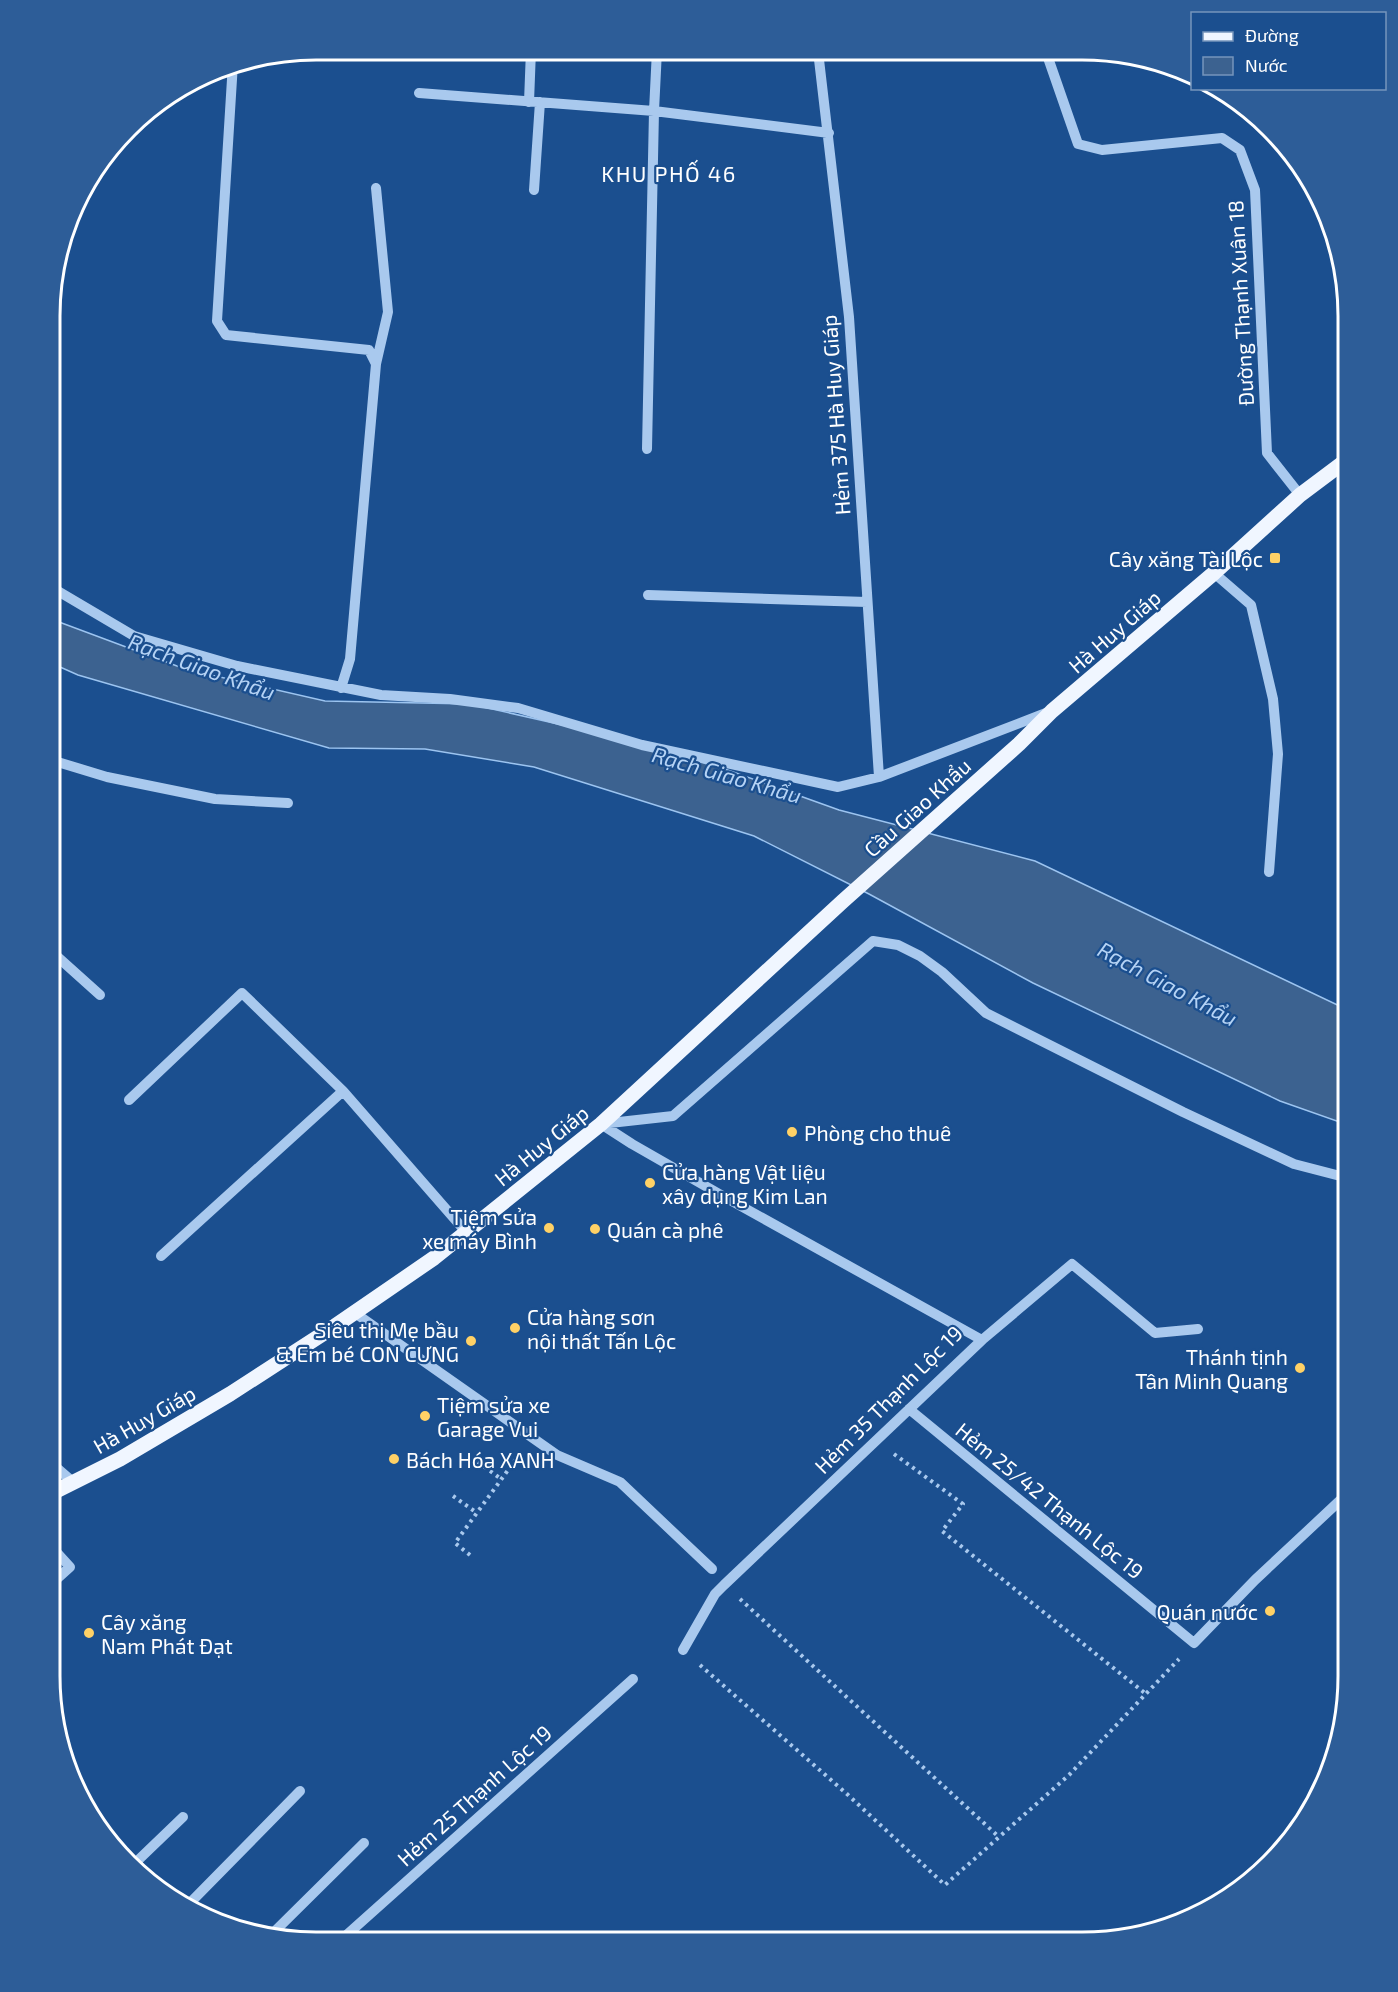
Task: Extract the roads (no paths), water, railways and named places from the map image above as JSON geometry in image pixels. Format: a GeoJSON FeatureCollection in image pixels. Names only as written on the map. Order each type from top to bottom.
{"type":"FeatureCollection","features":[{"type":"Feature","properties":{"kind":"main road","name":"Hà Huy Giáp"},"geometry":{"type":"LineString","coordinates":[[1019,744],[1052,711],[1214,573],[1300,495],[1338,466]]}},
{"type":"Feature","properties":{"kind":"main road","name":"Cầu Giao Khẩu"},"geometry":{"type":"LineString","coordinates":[[843,901],[1019,744]]}},
{"type":"Feature","properties":{"kind":"main road","name":"Hà Huy Giáp"},"geometry":{"type":"LineString","coordinates":[[60,1489],[120,1459],[230,1394],[355,1313],[434,1258],[602,1124],[843,901]]}},
{"type":"Feature","properties":{"kind":"street"},"geometry":{"type":"LineString","coordinates":[[532,60],[534,190]]}},
{"type":"Feature","properties":{"kind":"street"},"geometry":{"type":"LineString","coordinates":[[647,448],[657,60]]}},
{"type":"Feature","properties":{"kind":"street","name":"Hẻm 375 Hà Huy Giáp"},"geometry":{"type":"LineString","coordinates":[[819,60],[849,317],[879,777]]}},
{"type":"Feature","properties":{"kind":"street","name":"Đường Thạnh Xuân 18"},"geometry":{"type":"LineString","coordinates":[[1049,60],[1078,144],[1102,150],[1222,138],[1240,150],[1255,190],[1267,453],[1300,495]]}},
{"type":"Feature","properties":{"kind":"street"},"geometry":{"type":"LineString","coordinates":[[233,74],[217,321],[226,335],[369,350],[376,364]]}},
{"type":"Feature","properties":{"kind":"street"},"geometry":{"type":"LineString","coordinates":[[418,93],[654,111],[828,133]]}},
{"type":"Feature","properties":{"kind":"street"},"geometry":{"type":"LineString","coordinates":[[341,688],[350,659],[376,364],[388,312],[376,188]]}},
{"type":"Feature","properties":{"kind":"street"},"geometry":{"type":"LineString","coordinates":[[1214,573],[1251,605],[1273,699],[1278,754],[1269,872]]}},
{"type":"Feature","properties":{"kind":"street"},"geometry":{"type":"LineString","coordinates":[[60,592],[135,636],[237,666],[381,695],[450,699],[518,708],[642,745],[838,787],[879,777],[1052,711]]}},
{"type":"Feature","properties":{"kind":"street"},"geometry":{"type":"LineString","coordinates":[[648,595],[867,602]]}},
{"type":"Feature","properties":{"kind":"street"},"geometry":{"type":"LineString","coordinates":[[60,763],[106,777],[215,799],[288,803]]}},
{"type":"Feature","properties":{"kind":"street"},"geometry":{"type":"LineString","coordinates":[[602,1124],[673,1116],[873,941],[897,945],[920,956],[942,972],[986,1013],[1183,1112],[1294,1164],[1338,1175]]}},
{"type":"Feature","properties":{"kind":"street"},"geometry":{"type":"LineString","coordinates":[[60,959],[100,995]]}},
{"type":"Feature","properties":{"kind":"street"},"geometry":{"type":"LineString","coordinates":[[129,1100],[242,993],[343,1091],[466,1232]]}},
{"type":"Feature","properties":{"kind":"street"},"geometry":{"type":"LineString","coordinates":[[161,1256],[343,1091]]}},
{"type":"Feature","properties":{"kind":"street","name":"Hẻm 35 Thạnh Lộc 19"},"geometry":{"type":"LineString","coordinates":[[602,1124],[632,1144],[721,1195],[982,1340],[715,1594],[683,1650]]}},
{"type":"Feature","properties":{"kind":"street"},"geometry":{"type":"LineString","coordinates":[[982,1340],[1072,1264],[1155,1333],[1198,1329]]}},
{"type":"Feature","properties":{"kind":"street"},"geometry":{"type":"LineString","coordinates":[[355,1313],[557,1455],[620,1482],[712,1569]]}},
{"type":"Feature","properties":{"kind":"street","name":"Hẻm 25/42 Thạnh Lộc 19"},"geometry":{"type":"LineString","coordinates":[[909,1409],[1194,1643],[1254,1580],[1338,1501]]}},
{"type":"Feature","properties":{"kind":"street"},"geometry":{"type":"LineString","coordinates":[[60,1471],[73,1482]]}},
{"type":"Feature","properties":{"kind":"street"},"geometry":{"type":"LineString","coordinates":[[60,1556],[70,1568],[60,1576]]}},
{"type":"Feature","properties":{"kind":"street","name":"Hẻm 25 Thạnh Lộc 19"},"geometry":{"type":"LineString","coordinates":[[350,1932],[633,1679]]}},
{"type":"Feature","properties":{"kind":"street"},"geometry":{"type":"LineString","coordinates":[[193,1900],[300,1791]]}},
{"type":"Feature","properties":{"kind":"street"},"geometry":{"type":"LineString","coordinates":[[138,1860],[183,1817]]}},
{"type":"Feature","properties":{"kind":"street"},"geometry":{"type":"LineString","coordinates":[[277,1929],[364,1843]]}},
{"type":"Feature","properties":{"kind":"water","name":"Rạch Giao Khẩu"},"geometry":{"type":"Polygon","coordinates":[[[60,622],[185,669],[325,701],[470,704],[580,729],[722,768],[839,810],[1035,861],[1338,1005],[1338,1121],[1280,1101],[1033,983],[869,894],[754,836],[534,767],[425,749],[329,748],[78,675],[60,667],[60,622]]]}},
{"type":"Feature","properties":{"kind":"place","name":"Cây xăng Tài Lộc"},"geometry":{"type":"Point","coordinates":[1275,558]}},
{"type":"Feature","properties":{"kind":"place","name":"Phòng cho thuê"},"geometry":{"type":"Point","coordinates":[792,1132]}},
{"type":"Feature","properties":{"kind":"place","name":"Cửa hàng Vật liệu xây dụng Kim Lan"},"geometry":{"type":"Point","coordinates":[650,1183]}},
{"type":"Feature","properties":{"kind":"place","name":"Tiệm sửa xe máy Bình"},"geometry":{"type":"Point","coordinates":[549,1228]}},
{"type":"Feature","properties":{"kind":"place","name":"Quán cà phê"},"geometry":{"type":"Point","coordinates":[595,1229]}},
{"type":"Feature","properties":{"kind":"place","name":"Cửa hàng sơn nội thất Tấn Lộc"},"geometry":{"type":"Point","coordinates":[515,1328]}},
{"type":"Feature","properties":{"kind":"place","name":"Siêu thị Mẹ bầu & Em bé CON CƯNG"},"geometry":{"type":"Point","coordinates":[471,1341]}},
{"type":"Feature","properties":{"kind":"place","name":"Thánh tịnh Tân Minh Quang"},"geometry":{"type":"Point","coordinates":[1300,1368]}},
{"type":"Feature","properties":{"kind":"place","name":"Tiệm sửa xe Garage Vui"},"geometry":{"type":"Point","coordinates":[425,1416]}},
{"type":"Feature","properties":{"kind":"place","name":"Bách Hóa XANH"},"geometry":{"type":"Point","coordinates":[394,1459]}},
{"type":"Feature","properties":{"kind":"place","name":"Quán nước"},"geometry":{"type":"Point","coordinates":[1270,1611]}},
{"type":"Feature","properties":{"kind":"place","name":"Cây xăng Nam Phát Đạt"},"geometry":{"type":"Point","coordinates":[89,1633]}},
{"type":"Feature","properties":{"kind":"district","name":"KHU PHỐ 46"},"geometry":{"type":"Point","coordinates":[669,173]}}]}
